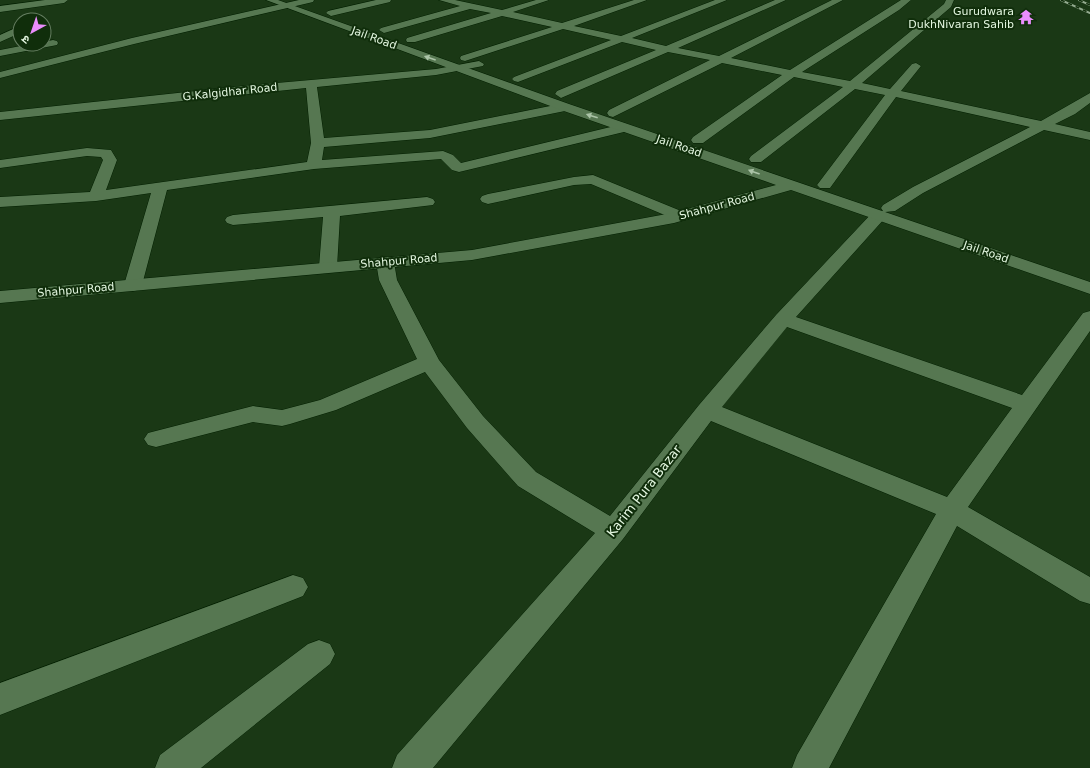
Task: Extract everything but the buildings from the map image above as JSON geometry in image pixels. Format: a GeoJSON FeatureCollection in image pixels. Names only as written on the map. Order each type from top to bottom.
{"type":"FeatureCollection","features":[{"type":"Feature","properties":{"kind":"street"},"geometry":{"type":"LineString","coordinates":[[0,8],[64,0]]}},
{"type":"Feature","properties":{"kind":"street"},"geometry":{"type":"LineString","coordinates":[[57,10],[77,0]]}},
{"type":"Feature","properties":{"kind":"street"},"geometry":{"type":"LineString","coordinates":[[7,62],[271,0]]}},
{"type":"Feature","properties":{"kind":"street","name":"Jail Road"},"geometry":{"type":"LineString","coordinates":[[271,0],[297,2],[380,26],[565,107],[623,128],[791,185],[884,211],[1090,277]]}},
{"type":"Feature","properties":{"kind":"street"},"geometry":{"type":"LineString","coordinates":[[331,13],[387,0]]}},
{"type":"Feature","properties":{"kind":"street"},"geometry":{"type":"LineString","coordinates":[[380,26],[457,2],[492,0]]}},
{"type":"Feature","properties":{"kind":"street"},"geometry":{"type":"LineString","coordinates":[[411,40],[545,0]]}},
{"type":"Feature","properties":{"kind":"street"},"geometry":{"type":"LineString","coordinates":[[462,63],[564,26],[643,0]]}},
{"type":"Feature","properties":{"kind":"street"},"geometry":{"type":"LineString","coordinates":[[518,79],[723,0]]}},
{"type":"Feature","properties":{"kind":"street"},"geometry":{"type":"LineString","coordinates":[[561,94],[782,0]]}},
{"type":"Feature","properties":{"kind":"street"},"geometry":{"type":"LineString","coordinates":[[613,113],[839,0]]}},
{"type":"Feature","properties":{"kind":"street"},"geometry":{"type":"LineString","coordinates":[[698,140],[792,73],[852,37],[907,0]]}},
{"type":"Feature","properties":{"kind":"street"},"geometry":{"type":"LineString","coordinates":[[756,159],[853,85],[948,5],[950,0]]}},
{"type":"Feature","properties":{"kind":"street"},"geometry":{"type":"LineString","coordinates":[[0,75],[86,52],[297,2]]}},
{"type":"Feature","properties":{"kind":"street","name":"Jail Road"},"geometry":{"type":"LineString","coordinates":[[297,2],[462,63],[479,64],[613,113],[756,159],[825,185],[884,211],[1090,288]]}},
{"type":"Feature","properties":{"kind":"street"},"geometry":{"type":"LineString","coordinates":[[380,26],[457,2],[667,49],[893,93],[1090,136]]}},
{"type":"Feature","properties":{"kind":"street"},"geometry":{"type":"LineString","coordinates":[[0,39],[12,33]]}},
{"type":"Feature","properties":{"kind":"street"},"geometry":{"type":"LineString","coordinates":[[0,53],[53,43]]}},
{"type":"Feature","properties":{"kind":"street","name":"G.Kalgidhar Road"},"geometry":{"type":"LineString","coordinates":[[0,116],[311,84],[462,63]]}},
{"type":"Feature","properties":{"kind":"street"},"geometry":{"type":"LineString","coordinates":[[825,185],[893,93],[916,66]]}},
{"type":"Feature","properties":{"kind":"street"},"geometry":{"type":"LineString","coordinates":[[311,84],[318,143],[314,165]]}},
{"type":"Feature","properties":{"kind":"street","name":"Karim Pura Bazar"},"geometry":{"type":"LineString","coordinates":[[410,768],[613,531],[707,410],[783,320],[884,211],[1040,126],[1071,111],[1090,97]]}},
{"type":"Feature","properties":{"kind":"street"},"geometry":{"type":"LineString","coordinates":[[318,143],[430,134],[565,107]]}},
{"type":"Feature","properties":{"kind":"street"},"geometry":{"type":"LineString","coordinates":[[0,202],[96,196],[314,165],[443,155],[449,158],[454,166],[462,168],[623,128]]}},
{"type":"Feature","properties":{"kind":"street"},"geometry":{"type":"LineString","coordinates":[[0,164],[87,152],[106,153],[110,160],[96,196]]}},
{"type":"Feature","properties":{"kind":"street"},"geometry":{"type":"LineString","coordinates":[[488,199],[574,181],[593,179],[680,216]]}},
{"type":"Feature","properties":{"kind":"street","name":"Shahpur Road"},"geometry":{"type":"LineString","coordinates":[[0,297],[472,255],[680,216],[791,185]]}},
{"type":"Feature","properties":{"kind":"street"},"geometry":{"type":"LineString","coordinates":[[133,284],[160,188]]}},
{"type":"Feature","properties":{"kind":"street"},"geometry":{"type":"LineString","coordinates":[[233,220],[427,202]]}},
{"type":"Feature","properties":{"kind":"street"},"geometry":{"type":"LineString","coordinates":[[328,267],[332,212]]}},
{"type":"Feature","properties":{"kind":"street"},"geometry":{"type":"LineString","coordinates":[[385,262],[388,280],[429,362],[475,422],[527,478],[613,531]]}},
{"type":"Feature","properties":{"kind":"street"},"geometry":{"type":"LineString","coordinates":[[810,768],[952,510],[1090,317]]}},
{"type":"Feature","properties":{"kind":"street"},"geometry":{"type":"LineString","coordinates":[[783,320],[1026,405]]}},
{"type":"Feature","properties":{"kind":"street"},"geometry":{"type":"LineString","coordinates":[[156,439],[253,414],[264,414],[277,418],[322,407],[429,362]]}},
{"type":"Feature","properties":{"kind":"street"},"geometry":{"type":"LineString","coordinates":[[707,410],[952,510],[1090,592]]}},
{"type":"Feature","properties":{"kind":"street"},"geometry":{"type":"LineString","coordinates":[[0,699],[293,587]]}},
{"type":"Feature","properties":{"kind":"street"},"geometry":{"type":"LineString","coordinates":[[173,768],[319,654]]}},
{"type":"Feature","properties":{"kind":"railway"},"geometry":{"type":"LineString","coordinates":[[1061,0],[1090,13]]}},
{"type":"Feature","properties":{"kind":"railway"},"geometry":{"type":"LineString","coordinates":[[1079,0],[1090,5]]}},
{"type":"Feature","properties":{"kind":"place","name":"Gurudwara DukhNivaran Sahib"},"geometry":{"type":"Point","coordinates":[1026,17]}}]}
